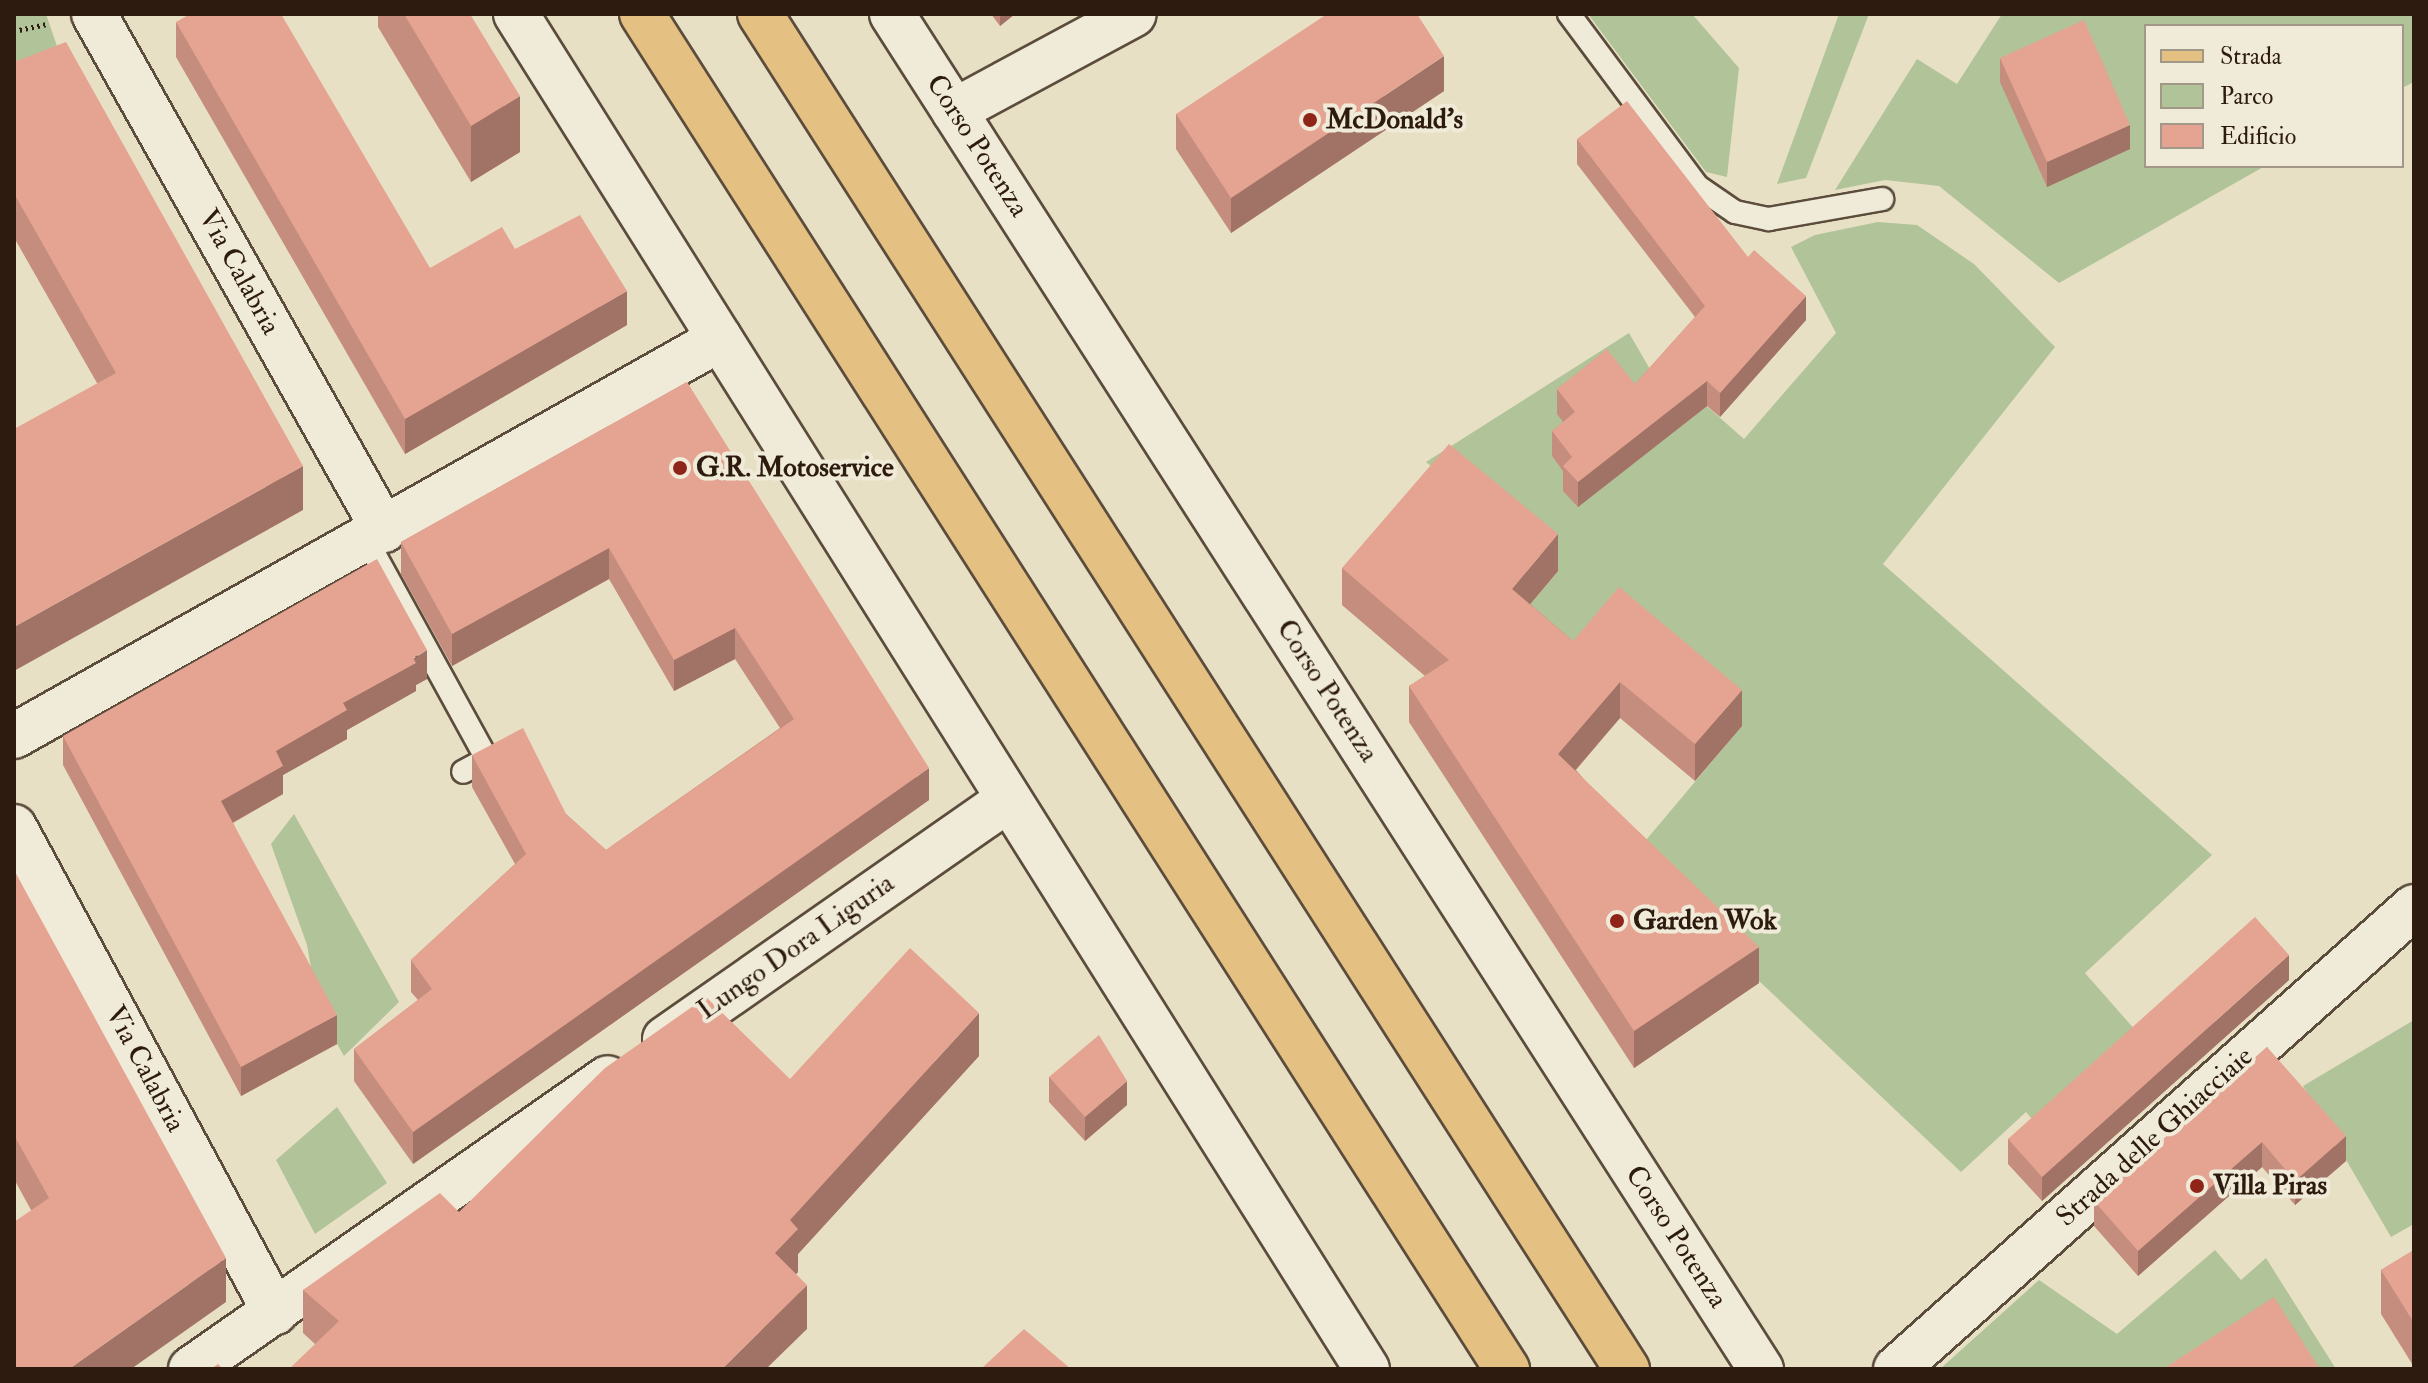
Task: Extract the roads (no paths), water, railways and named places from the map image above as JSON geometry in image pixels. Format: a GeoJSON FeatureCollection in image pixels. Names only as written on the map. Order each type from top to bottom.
{"type":"FeatureCollection","features":[{"type":"Feature","properties":{"kind":"main road"},"geometry":{"type":"LineString","coordinates":[[642,14],[1507,1369]]}},
{"type":"Feature","properties":{"kind":"main road"},"geometry":{"type":"LineString","coordinates":[[760,14],[1627,1369]]}},
{"type":"Feature","properties":{"kind":"street","name":"Via Calabria"},"geometry":{"type":"LineString","coordinates":[[94,14],[375,535]]}},
{"type":"Feature","properties":{"kind":"street"},"geometry":{"type":"LineString","coordinates":[[516,14],[850,539],[1007,800],[1367,1369]]}},
{"type":"Feature","properties":{"kind":"street","name":"Corso Potenza"},"geometry":{"type":"LineString","coordinates":[[892,14],[1761,1369]]}},
{"type":"Feature","properties":{"kind":"street"},"geometry":{"type":"LineString","coordinates":[[954,111],[1134,14]]}},
{"type":"Feature","properties":{"kind":"street"},"geometry":{"type":"LineString","coordinates":[[14,736],[720,339]]}},
{"type":"Feature","properties":{"kind":"street","name":"Lungo Dora Liguria"},"geometry":{"type":"LineString","coordinates":[[191,1369],[1007,800]]}},
{"type":"Feature","properties":{"kind":"street","name":"Via Calabria"},"geometry":{"type":"LineString","coordinates":[[14,827],[275,1312]]}},
{"type":"Feature","properties":{"kind":"street","name":"Strada delle Ghiacciaie"},"geometry":{"type":"LineString","coordinates":[[1896,1369],[2414,907]]}},
{"type":"Feature","properties":{"kind":"lane"},"geometry":{"type":"LineString","coordinates":[[1569,14],[1697,186],[1735,212],[1769,219],[1882,199]]}},
{"type":"Feature","properties":{"kind":"lane","name":"Via Calabria"},"geometry":{"type":"LineString","coordinates":[[375,535],[487,759],[463,772]]}},
{"type":"Feature","properties":{"kind":"place","name":"McDonald's"},"geometry":{"type":"Point","coordinates":[1310,120]}},
{"type":"Feature","properties":{"kind":"place","name":"G.R. Motoservice"},"geometry":{"type":"Point","coordinates":[680,468]}},
{"type":"Feature","properties":{"kind":"place","name":"Garden Wok"},"geometry":{"type":"Point","coordinates":[1617,921]}},
{"type":"Feature","properties":{"kind":"place","name":"Villa Piras"},"geometry":{"type":"Point","coordinates":[2197,1186]}}]}
